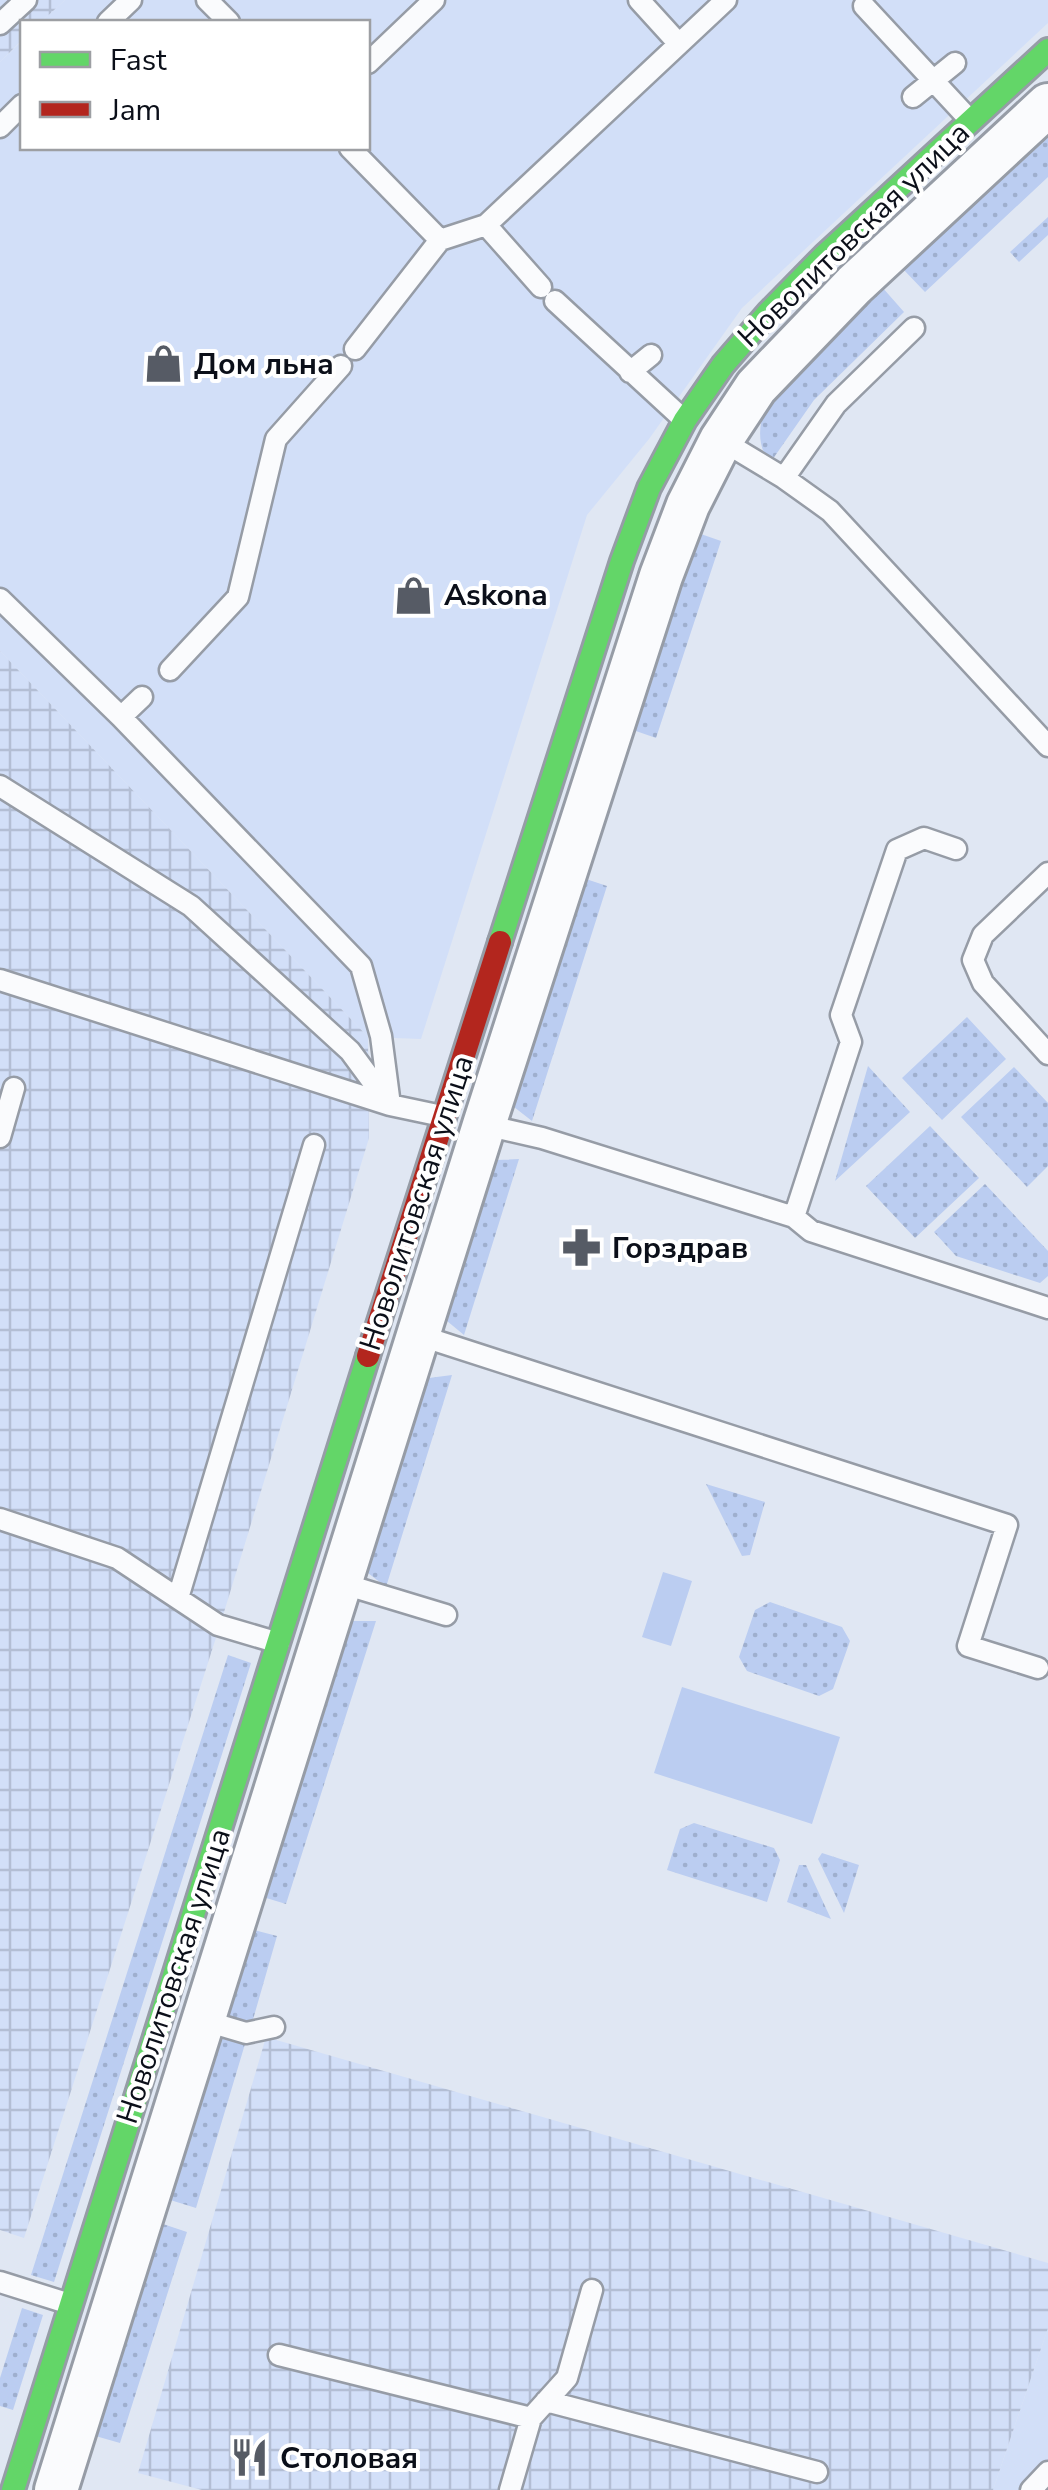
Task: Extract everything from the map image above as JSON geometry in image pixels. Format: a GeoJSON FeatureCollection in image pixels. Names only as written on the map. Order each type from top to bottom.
{"type":"FeatureCollection","features":[{"type":"Feature","properties":{"kind":"street","name":"Новолитовская улица"},"geometry":{"type":"LineString","coordinates":[[13,2490],[89,2310],[299,1649],[321,1578],[378,1324],[464,1121],[688,506],[703,430],[756,387],[840,270],[985,136],[1048,50]]}},
{"type":"Feature","properties":{"kind":"street","name":"Новолитовская улица"},"geometry":{"type":"LineString","coordinates":[[985,136],[1048,106]]}},
{"type":"Feature","properties":{"kind":"street","name":"Новолитовская улица"},"geometry":{"type":"LineString","coordinates":[[321,1578],[419,1336],[464,1121]]}},
{"type":"Feature","properties":{"kind":"street","name":"Новолитовская улица"},"geometry":{"type":"LineString","coordinates":[[56,2490],[89,2310]]}},
{"type":"Feature","properties":{"kind":"lane"},"geometry":{"type":"LineString","coordinates":[[0,24],[26,0]]}},
{"type":"Feature","properties":{"kind":"lane"},"geometry":{"type":"LineString","coordinates":[[110,20],[131,0]]}},
{"type":"Feature","properties":{"kind":"lane"},"geometry":{"type":"LineString","coordinates":[[207,0],[227,20]]}},
{"type":"Feature","properties":{"kind":"lane"},"geometry":{"type":"LineString","coordinates":[[370,61],[434,0]]}},
{"type":"Feature","properties":{"kind":"lane"},"geometry":{"type":"LineString","coordinates":[[639,0],[679,44]]}},
{"type":"Feature","properties":{"kind":"lane"},"geometry":{"type":"LineString","coordinates":[[355,349],[440,240],[486,225],[726,0]]}},
{"type":"Feature","properties":{"kind":"lane"},"geometry":{"type":"LineString","coordinates":[[864,6],[985,136]]}},
{"type":"Feature","properties":{"kind":"lane"},"geometry":{"type":"LineString","coordinates":[[913,96],[955,63]]}},
{"type":"Feature","properties":{"kind":"lane"},"geometry":{"type":"LineString","coordinates":[[0,127],[20,108]]}},
{"type":"Feature","properties":{"kind":"lane"},"geometry":{"type":"LineString","coordinates":[[352,150],[440,240]]}},
{"type":"Feature","properties":{"kind":"lane"},"geometry":{"type":"LineString","coordinates":[[486,225],[548,294],[630,372],[703,430],[784,478],[830,511],[1048,746]]}},
{"type":"Feature","properties":{"kind":"lane"},"geometry":{"type":"LineString","coordinates":[[784,478],[836,404],[914,328]]}},
{"type":"Feature","properties":{"kind":"lane"},"geometry":{"type":"LineString","coordinates":[[630,372],[651,354]]}},
{"type":"Feature","properties":{"kind":"lane"},"geometry":{"type":"LineString","coordinates":[[170,670],[238,597],[276,439],[341,366]]}},
{"type":"Feature","properties":{"kind":"lane"},"geometry":{"type":"LineString","coordinates":[[0,598],[121,717],[360,966],[381,1036],[390,1105]]}},
{"type":"Feature","properties":{"kind":"lane"},"geometry":{"type":"LineString","coordinates":[[121,717],[142,697]]}},
{"type":"Feature","properties":{"kind":"lane"},"geometry":{"type":"LineString","coordinates":[[0,786],[191,906],[350,1050],[390,1105]]}},
{"type":"Feature","properties":{"kind":"lane"},"geometry":{"type":"LineString","coordinates":[[794,1217],[851,1042],[841,1014],[897,850],[924,838],[956,848]]}},
{"type":"Feature","properties":{"kind":"lane"},"geometry":{"type":"LineString","coordinates":[[1048,873],[983,935],[973,960],[983,983],[1048,1054]]}},
{"type":"Feature","properties":{"kind":"lane"},"geometry":{"type":"LineString","coordinates":[[0,980],[390,1105],[579,1149],[794,1217],[812,1232],[1048,1308]]}},
{"type":"Feature","properties":{"kind":"lane"},"geometry":{"type":"LineString","coordinates":[[0,1137],[14,1088]]}},
{"type":"Feature","properties":{"kind":"lane"},"geometry":{"type":"LineString","coordinates":[[178,1598],[314,1146]]}},
{"type":"Feature","properties":{"kind":"lane"},"geometry":{"type":"LineString","coordinates":[[378,1324],[1008,1525],[968,1646],[1038,1668]]}},
{"type":"Feature","properties":{"kind":"lane"},"geometry":{"type":"LineString","coordinates":[[0,1519],[118,1558],[218,1626],[299,1649]]}},
{"type":"Feature","properties":{"kind":"lane"},"geometry":{"type":"LineString","coordinates":[[321,1578],[446,1615]]}},
{"type":"Feature","properties":{"kind":"lane"},"geometry":{"type":"LineString","coordinates":[[183,2014],[246,2033],[274,2027]]}},
{"type":"Feature","properties":{"kind":"lane"},"geometry":{"type":"LineString","coordinates":[[0,2282],[89,2310]]}},
{"type":"Feature","properties":{"kind":"lane"},"geometry":{"type":"LineString","coordinates":[[510,2490],[531,2418],[567,2378],[592,2290]]}},
{"type":"Feature","properties":{"kind":"lane"},"geometry":{"type":"LineString","coordinates":[[279,2355],[531,2418]]}},
{"type":"Feature","properties":{"kind":"lane"},"geometry":{"type":"LineString","coordinates":[[546,2401],[818,2472]]}},
{"type":"Feature","properties":{"kind":"lane"},"geometry":{"type":"LineString","coordinates":[[1030,2490],[1048,2472]]}},
{"type":"Feature","properties":{"kind":"shaded area"},"geometry":{"type":"Polygon","coordinates":[[[0,0],[65,0],[43,20],[20,20],[20,42],[0,62],[0,0]]]}},
{"type":"Feature","properties":{"kind":"shaded area"},"geometry":{"type":"Polygon","coordinates":[[[65,0],[1048,0],[1048,23],[742,308],[649,439],[587,515],[421,1039],[368,1037],[0,651],[0,62],[20,43],[20,150],[370,150],[370,20],[43,20],[65,0]]]}},
{"type":"Feature","properties":{"kind":"shaded area"},"geometry":{"type":"Polygon","coordinates":[[[1048,134],[1048,177],[925,292],[902,268],[1048,134]]]}},
{"type":"Feature","properties":{"kind":"shaded area"},"geometry":{"type":"Polygon","coordinates":[[[1048,217],[1048,235],[1019,262],[1010,252],[1048,217]]]}},
{"type":"Feature","properties":{"kind":"shaded area"},"geometry":{"type":"Polygon","coordinates":[[[882,287],[904,312],[814,400],[770,463],[760,427],[775,391],[882,287]]]}},
{"type":"Feature","properties":{"kind":"shaded area"},"geometry":{"type":"Polygon","coordinates":[[[698,533],[721,541],[656,738],[633,730],[698,533]]]}},
{"type":"Feature","properties":{"kind":"shaded area"},"geometry":{"type":"Polygon","coordinates":[[[0,651],[368,1037],[369,1138],[221,1622],[24,2238],[0,2230],[0,651]]]}},
{"type":"Feature","properties":{"kind":"shaded area"},"geometry":{"type":"Polygon","coordinates":[[[586,879],[607,886],[532,1121],[514,1107],[586,879]]]}},
{"type":"Feature","properties":{"kind":"shaded area"},"geometry":{"type":"Polygon","coordinates":[[[967,1017],[1006,1059],[942,1120],[902,1078],[967,1017]]]}},
{"type":"Feature","properties":{"kind":"shaded area"},"geometry":{"type":"Polygon","coordinates":[[[868,1066],[910,1112],[835,1181],[868,1066]]]}},
{"type":"Feature","properties":{"kind":"shaded area"},"geometry":{"type":"Polygon","coordinates":[[[1014,1067],[1048,1103],[1048,1166],[1027,1187],[961,1117],[1014,1067]]]}},
{"type":"Feature","properties":{"kind":"shaded area"},"geometry":{"type":"Polygon","coordinates":[[[930,1126],[979,1178],[915,1238],[866,1186],[930,1126]]]}},
{"type":"Feature","properties":{"kind":"shaded area"},"geometry":{"type":"Polygon","coordinates":[[[519,1159],[464,1335],[447,1321],[496,1160],[519,1159]]]}},
{"type":"Feature","properties":{"kind":"shaded area"},"geometry":{"type":"Polygon","coordinates":[[[985,1184],[1048,1251],[1048,1276],[1040,1283],[956,1256],[934,1232],[985,1184]]]}},
{"type":"Feature","properties":{"kind":"shaded area"},"geometry":{"type":"Polygon","coordinates":[[[452,1375],[386,1587],[368,1573],[429,1378],[452,1375]]]}},
{"type":"Feature","properties":{"kind":"shaded area"},"geometry":{"type":"Polygon","coordinates":[[[706,1484],[765,1502],[750,1555],[742,1556],[706,1484]]]}},
{"type":"Feature","properties":{"kind":"shaded area"},"geometry":{"type":"Polygon","coordinates":[[[663,1572],[692,1581],[671,1646],[642,1637],[663,1572]]]}},
{"type":"Feature","properties":{"kind":"shaded area"},"geometry":{"type":"Polygon","coordinates":[[[770,1602],[842,1627],[850,1641],[833,1689],[819,1696],[747,1671],[739,1657],[755,1610],[770,1602]]]}},
{"type":"Feature","properties":{"kind":"shaded area"},"geometry":{"type":"Polygon","coordinates":[[[352,1621],[376,1621],[286,1904],[263,1897],[352,1621]]]}},
{"type":"Feature","properties":{"kind":"shaded area"},"geometry":{"type":"Polygon","coordinates":[[[228,1655],[251,1663],[54,2282],[31,2275],[228,1655]]]}},
{"type":"Feature","properties":{"kind":"shaded area"},"geometry":{"type":"Polygon","coordinates":[[[682,1687],[840,1737],[812,1824],[654,1773],[682,1687]]]}},
{"type":"Feature","properties":{"kind":"shaded area"},"geometry":{"type":"Polygon","coordinates":[[[694,1823],[774,1848],[780,1860],[767,1902],[667,1870],[680,1829],[694,1823]]]}},
{"type":"Feature","properties":{"kind":"shaded area"},"geometry":{"type":"Polygon","coordinates":[[[822,1853],[859,1865],[844,1913],[818,1859],[822,1853]]]}},
{"type":"Feature","properties":{"kind":"shaded area"},"geometry":{"type":"Polygon","coordinates":[[[799,1865],[806,1865],[831,1919],[787,1902],[799,1865]]]}},
{"type":"Feature","properties":{"kind":"shaded area"},"geometry":{"type":"Polygon","coordinates":[[[254,1930],[277,1936],[252,2023],[225,2015],[254,1930]]]}},
{"type":"Feature","properties":{"kind":"shaded area"},"geometry":{"type":"Polygon","coordinates":[[[216,2036],[245,2044],[196,2208],[167,2199],[216,2036]]]}},
{"type":"Feature","properties":{"kind":"shaded area"},"geometry":{"type":"Polygon","coordinates":[[[266,2037],[1048,2263],[1048,2328],[993,2490],[202,2490],[138,2473],[266,2037]]]}},
{"type":"Feature","properties":{"kind":"shaded area"},"geometry":{"type":"Polygon","coordinates":[[[160,2223],[187,2232],[120,2443],[92,2435],[160,2223]]]}},
{"type":"Feature","properties":{"kind":"shaded area"},"geometry":{"type":"Polygon","coordinates":[[[22,2308],[43,2315],[13,2410],[0,2406],[0,2378],[22,2308]]]}},
{"type":"Feature","properties":{"kind":"shaded area"},"geometry":{"type":"Polygon","coordinates":[[[1048,2328],[1048,2490],[993,2490],[1048,2328]]]}},
{"type":"Feature","properties":{"kind":"traffic: fast"},"geometry":{"type":"LineString","coordinates":[[500,942],[622,561],[649,488],[685,420],[723,365],[769,312],[825,255],[1048,50]]}},
{"type":"Feature","properties":{"kind":"traffic: fast"},"geometry":{"type":"LineString","coordinates":[[13,2490],[368,1356]]}},
{"type":"Feature","properties":{"kind":"traffic: jam"},"geometry":{"type":"LineString","coordinates":[[368,1356],[500,942]]}},
{"type":"Feature","properties":{"kind":"place","name":"Дом льна"},"geometry":{"type":"Point","coordinates":[164,364]}},
{"type":"Feature","properties":{"kind":"place","name":"Askona"},"geometry":{"type":"Point","coordinates":[414,595]}},
{"type":"Feature","properties":{"kind":"place","name":"Горздрав"},"geometry":{"type":"Point","coordinates":[582,1248]}},
{"type":"Feature","properties":{"kind":"place","name":"Столовая"},"geometry":{"type":"Point","coordinates":[250,2458]}}]}
